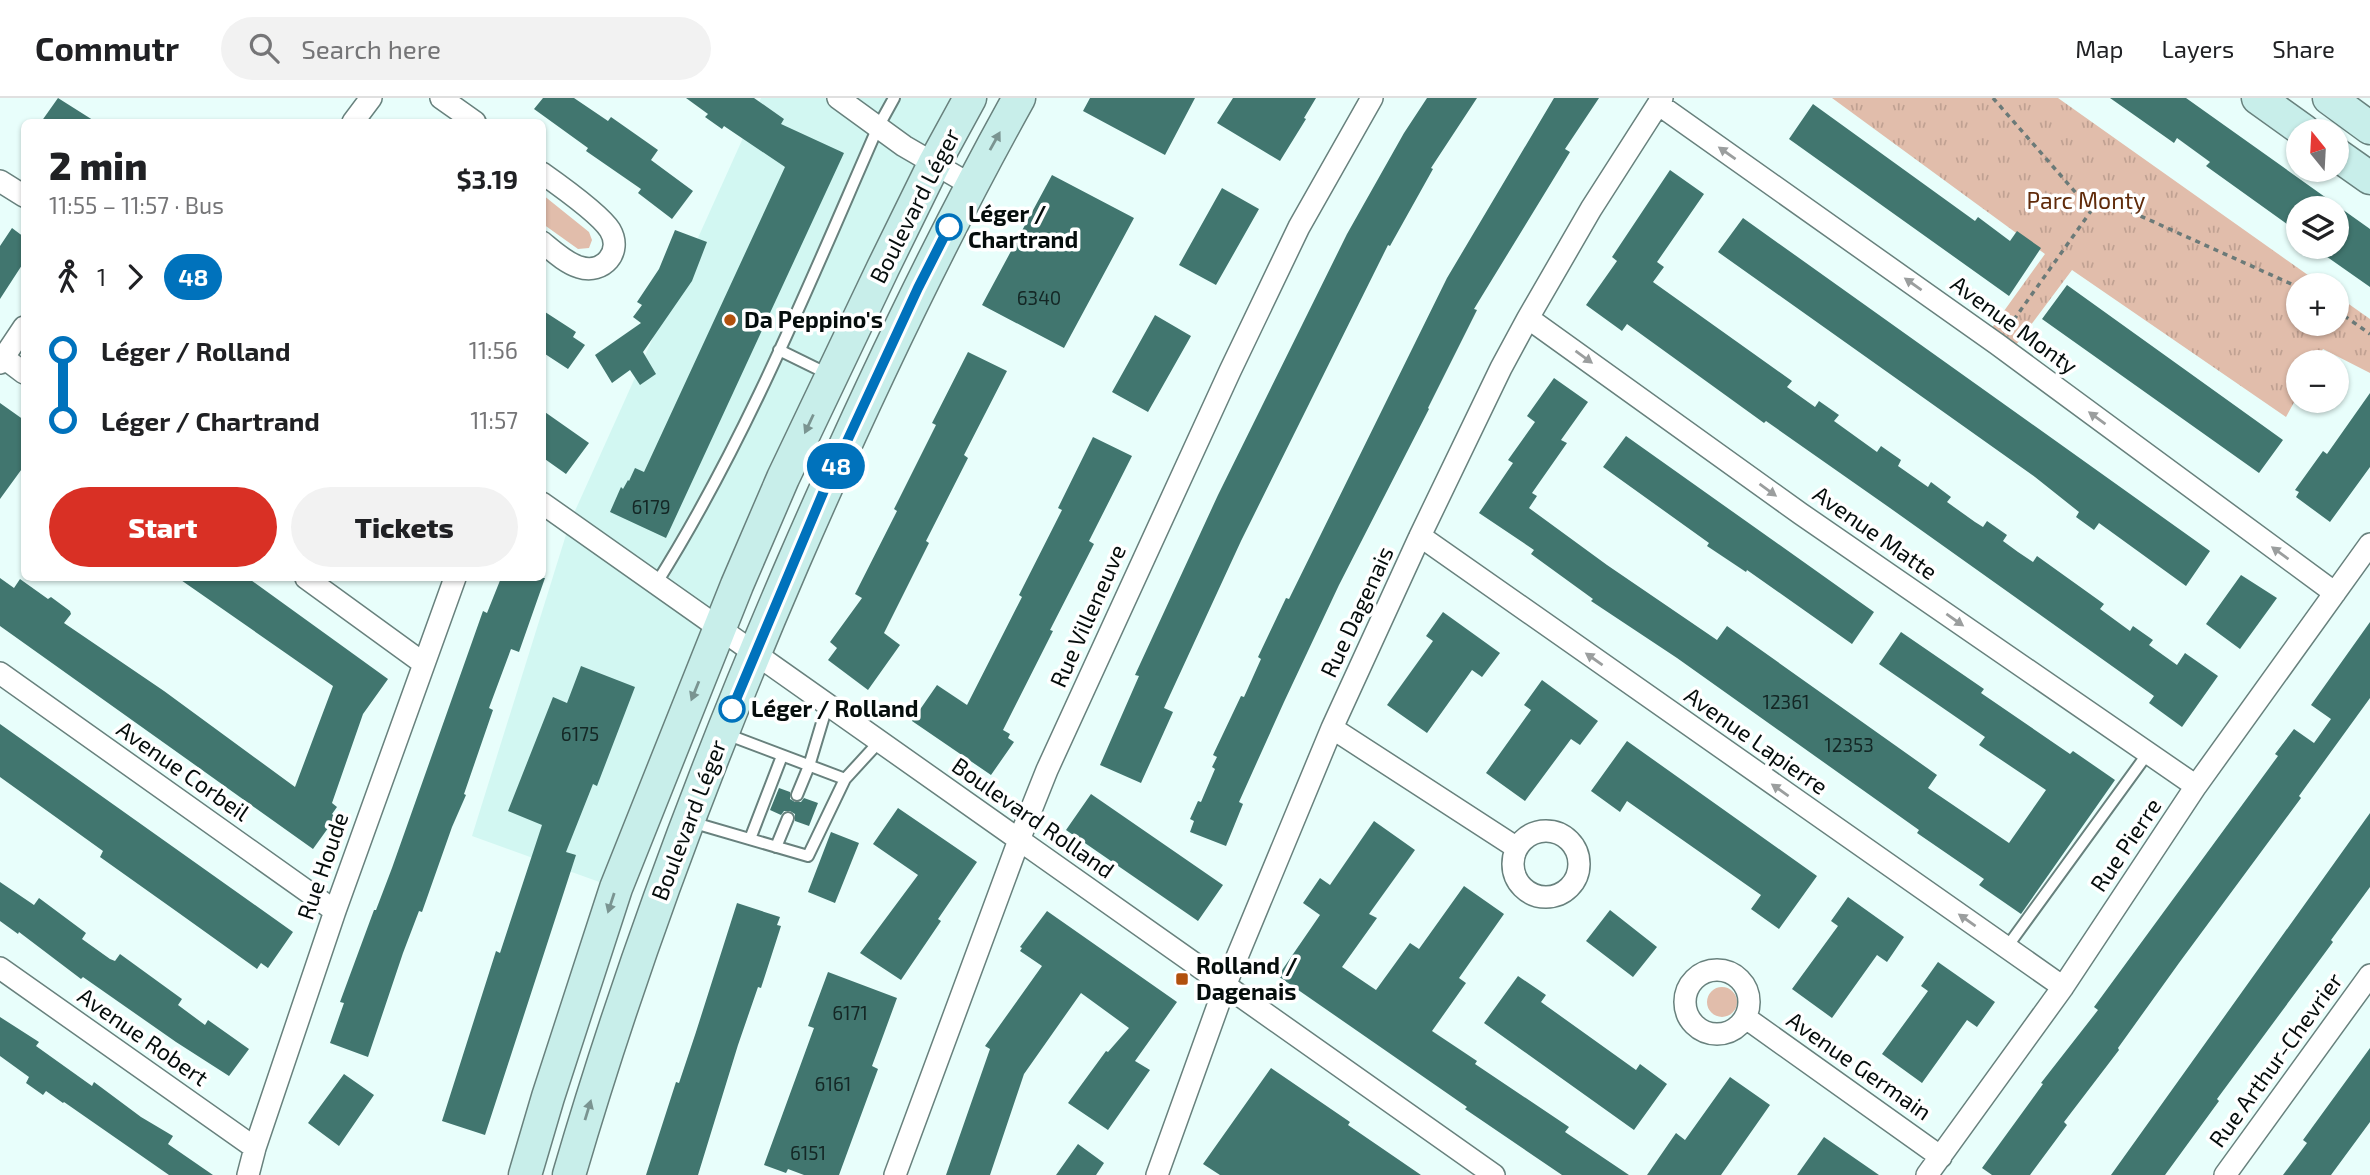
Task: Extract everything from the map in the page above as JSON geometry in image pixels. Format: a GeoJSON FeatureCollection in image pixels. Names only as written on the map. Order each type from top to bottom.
{"type":"FeatureCollection","features":[{"type":"Feature","properties":{"kind":"main road","name":"Boulevard Léger"},"geometry":{"type":"LineString","coordinates":[[525,1175],[616,888],[783,478],[934,164],[971,98]]}},
{"type":"Feature","properties":{"kind":"main road","name":"Boulevard Léger"},"geometry":{"type":"LineString","coordinates":[[569,1175],[588,1109],[659,898],[754,653],[918,288],[1019,98]]}},
{"type":"Feature","properties":{"kind":"main road"},"geometry":{"type":"LineString","coordinates":[[2258,98],[2287,119]]}},
{"type":"Feature","properties":{"kind":"main road"},"geometry":{"type":"LineString","coordinates":[[2329,98],[2370,128]]}},
{"type":"Feature","properties":{"kind":"main road"},"geometry":{"type":"LineString","coordinates":[[2349,163],[2370,178]]}},
{"type":"Feature","properties":{"kind":"street"},"geometry":{"type":"LineString","coordinates":[[355,119],[371,98]]}},
{"type":"Feature","properties":{"kind":"street"},"geometry":{"type":"LineString","coordinates":[[440,98],[471,119]]}},
{"type":"Feature","properties":{"kind":"street"},"geometry":{"type":"LineString","coordinates":[[838,98],[904,146],[971,185]]}},
{"type":"Feature","properties":{"kind":"street","name":"Rue Villeneuve"},"geometry":{"type":"LineString","coordinates":[[895,1175],[1047,770],[1299,227],[1372,98]]}},
{"type":"Feature","properties":{"kind":"street","name":"Rue Dagenais"},"geometry":{"type":"LineString","coordinates":[[1157,1175],[1225,986],[1332,728],[1420,536],[1528,318],[1591,209],[1660,101]]}},
{"type":"Feature","properties":{"kind":"street","name":"Avenue Monty"},"geometry":{"type":"LineString","coordinates":[[1660,101],[1997,344],[2335,593]]}},
{"type":"Feature","properties":{"kind":"street"},"geometry":{"type":"LineString","coordinates":[[546,176],[606,225],[614,241],[614,251],[610,260],[601,267],[580,268],[546,245]]}},
{"type":"Feature","properties":{"kind":"street"},"geometry":{"type":"LineString","coordinates":[[0,181],[21,194]]}},
{"type":"Feature","properties":{"kind":"street","name":"Avenue Matte"},"geometry":{"type":"LineString","coordinates":[[1528,318],[1801,514],[2196,786]]}},
{"type":"Feature","properties":{"kind":"street"},"geometry":{"type":"LineString","coordinates":[[21,332],[2,361],[21,371]]}},
{"type":"Feature","properties":{"kind":"street","name":"Boulevard Rolland"},"geometry":{"type":"LineString","coordinates":[[546,506],[1494,1175]]}},
{"type":"Feature","properties":{"kind":"street","name":"Avenue Lapierre"},"geometry":{"type":"LineString","coordinates":[[1420,536],[2063,987]]}},
{"type":"Feature","properties":{"kind":"street","name":"Rue Pierre"},"geometry":{"type":"LineString","coordinates":[[1927,1175],[2063,987],[2196,786],[2370,544]]}},
{"type":"Feature","properties":{"kind":"street"},"geometry":{"type":"LineString","coordinates":[[310,581],[423,663]]}},
{"type":"Feature","properties":{"kind":"street","name":"Rue Houde"},"geometry":{"type":"LineString","coordinates":[[248,1175],[335,911],[454,581]]}},
{"type":"Feature","properties":{"kind":"street","name":"Avenue Corbeil"},"geometry":{"type":"LineString","coordinates":[[0,673],[335,911]]}},
{"type":"Feature","properties":{"kind":"street"},"geometry":{"type":"LineString","coordinates":[[1332,728],[1517,848]]}},
{"type":"Feature","properties":{"kind":"street","name":"Avenue Robert"},"geometry":{"type":"LineString","coordinates":[[0,968],[255,1149]]}},
{"type":"Feature","properties":{"kind":"street","name":"Rue Arthur-Chevrier"},"geometry":{"type":"LineString","coordinates":[[2225,1175],[2370,975]]}},
{"type":"Feature","properties":{"kind":"street","name":"Avenue Germain"},"geometry":{"type":"LineString","coordinates":[[1746,1018],[1941,1157]]}},
{"type":"Feature","properties":{"kind":"lane"},"geometry":{"type":"LineString","coordinates":[[656,584],[683,541],[779,350],[878,127],[894,98]]}},
{"type":"Feature","properties":{"kind":"lane"},"geometry":{"type":"LineString","coordinates":[[779,350],[832,376]]}},
{"type":"Feature","properties":{"kind":"lane"},"geometry":{"type":"LineString","coordinates":[[797,795],[809,766],[827,706]]}},
{"type":"Feature","properties":{"kind":"lane"},"geometry":{"type":"LineString","coordinates":[[723,732],[845,779]]}},
{"type":"Feature","properties":{"kind":"lane"},"geometry":{"type":"LineString","coordinates":[[689,821],[808,856],[845,779],[878,742]]}},
{"type":"Feature","properties":{"kind":"lane"},"geometry":{"type":"LineString","coordinates":[[2007,947],[2148,753]]}},
{"type":"Feature","properties":{"kind":"lane"},"geometry":{"type":"LineString","coordinates":[[750,839],[782,756]]}},
{"type":"Feature","properties":{"kind":"lane"},"geometry":{"type":"LineString","coordinates":[[776,847],[788,818]]}},
{"type":"Feature","properties":{"kind":"path"},"geometry":{"type":"LineString","coordinates":[[1993,98],[2091,210]]}},
{"type":"Feature","properties":{"kind":"path"},"geometry":{"type":"LineString","coordinates":[[2091,210],[2125,209],[2286,283]]}},
{"type":"Feature","properties":{"kind":"path"},"geometry":{"type":"LineString","coordinates":[[1997,344],[2091,210]]}},
{"type":"Feature","properties":{"kind":"path"},"geometry":{"type":"LineString","coordinates":[[2349,319],[2370,334]]}},
{"type":"Feature","properties":{"kind":"shaded area"},"geometry":{"type":"Polygon","coordinates":[[[761,98],[971,98],[616,888],[472,836],[570,522],[761,98]]]}},
{"type":"Feature","properties":{"kind":"green space","name":"Parc Monty"},"geometry":{"type":"Polygon","coordinates":[[[1832,98],[2058,98],[2305,273],[2286,273],[2286,336],[2349,336],[2349,304],[2370,319],[2370,373],[2349,362],[2349,350],[2286,350],[2286,413],[2288,413],[2286,417],[2072,270],[2010,353],[1986,336],[2045,254],[1832,98]]]}},
{"type":"Feature","properties":{"kind":"green space"},"geometry":{"type":"Polygon","coordinates":[[[546,197],[589,232],[592,240],[589,248],[578,249],[546,226],[546,197]]]}},
{"type":"Feature","properties":{"kind":"green space"},"geometry":{"type":"Polygon","coordinates":[[[1722,987],[1733,991],[1737,1002],[1733,1013],[1722,1017],[1711,1013],[1707,1002],[1711,991],[1722,987]]]}},
{"type":"Feature","properties":{"kind":"building"},"geometry":{"type":"Polygon","coordinates":[[[58,98],[91,119],[43,119],[58,98]]]}},
{"type":"Feature","properties":{"kind":"building"},"geometry":{"type":"Polygon","coordinates":[[[543,98],[574,98],[608,121],[611,117],[658,150],[651,160],[693,191],[672,219],[638,193],[641,189],[586,151],[588,148],[534,109],[543,98]]]}},
{"type":"Feature","properties":{"kind":"building"},"geometry":{"type":"Polygon","coordinates":[[[686,98],[754,98],[784,119],[781,124],[844,153],[666,538],[610,512],[621,487],[623,489],[629,481],[635,468],[644,472],[785,167],[724,126],[722,129],[705,117],[708,114],[686,98]]]}},
{"type":"Feature","properties":{"kind":"building"},"geometry":{"type":"Polygon","coordinates":[[[1090,98],[1195,98],[1165,155],[1083,111],[1090,98]]]}},
{"type":"Feature","properties":{"kind":"building"},"geometry":{"type":"Polygon","coordinates":[[[1233,98],[1316,98],[1280,161],[1217,123],[1233,98]]]}},
{"type":"Feature","properties":{"kind":"building"},"geometry":{"type":"Polygon","coordinates":[[[1427,98],[1477,98],[1431,168],[1433,169],[1390,246],[1388,245],[1241,541],[1164,708],[1173,712],[1141,783],[1100,765],[1139,676],[1135,675],[1218,495],[1347,234],[1427,98]]]}},
{"type":"Feature","properties":{"kind":"building"},"geometry":{"type":"Polygon","coordinates":[[[1554,98],[1599,98],[1565,149],[1570,152],[1474,309],[1477,310],[1339,585],[1284,702],[1239,802],[1243,804],[1226,846],[1190,832],[1194,821],[1190,819],[1198,801],[1201,802],[1215,769],[1212,767],[1217,757],[1213,755],[1241,696],[1244,697],[1261,659],[1258,657],[1286,598],[1289,599],[1447,278],[1554,98]]]}},
{"type":"Feature","properties":{"kind":"building"},"geometry":{"type":"Polygon","coordinates":[[[2110,98],[2186,98],[2286,169],[2286,182],[2304,182],[2324,196],[2286,196],[2286,223],[2206,166],[2210,162],[2177,138],[2174,143],[2110,98]]]}},
{"type":"Feature","properties":{"kind":"building"},"geometry":{"type":"Polygon","coordinates":[[[1813,104],[1975,221],[1978,217],[2010,241],[2017,231],[2041,248],[2009,296],[1789,139],[1813,104]]]}},
{"type":"Feature","properties":{"kind":"building"},"geometry":{"type":"Polygon","coordinates":[[[1670,170],[1704,194],[1657,262],[1664,267],[1653,282],[1792,381],[1787,387],[1815,407],[1819,401],[1839,415],[1834,421],[1877,452],[1881,446],[1901,460],[1898,466],[1928,487],[1931,482],[1951,497],[1947,502],[1975,522],[1983,527],[1987,521],[2007,535],[2003,541],[2018,552],[2033,562],[2037,556],[2104,604],[2100,609],[2130,631],[2133,626],[2153,640],[2149,645],[2177,665],[2185,653],[2218,676],[2182,727],[2149,703],[2154,696],[1890,508],[1766,421],[1764,423],[1627,324],[1622,331],[1586,305],[1617,261],[1612,257],[1670,170]]]}},
{"type":"Feature","properties":{"kind":"building"},"geometry":{"type":"Polygon","coordinates":[[[1052,175],[1134,218],[1064,348],[982,305],[1052,175]]]}},
{"type":"Feature","properties":{"kind":"building"},"geometry":{"type":"Polygon","coordinates":[[[1222,188],[1259,209],[1216,285],[1179,265],[1222,188]]]}},
{"type":"Feature","properties":{"kind":"building"},"geometry":{"type":"Polygon","coordinates":[[[2349,214],[2370,229],[2370,287],[2330,259],[2349,259],[2349,214]]]}},
{"type":"Feature","properties":{"kind":"building"},"geometry":{"type":"Polygon","coordinates":[[[1743,218],[2210,551],[2186,586],[2099,523],[2094,530],[2076,517],[2079,512],[2035,477],[1718,252],[1743,218]]]}},
{"type":"Feature","properties":{"kind":"building"},"geometry":{"type":"Polygon","coordinates":[[[12,228],[21,235],[21,267],[0,299],[0,246],[12,228]]]}},
{"type":"Feature","properties":{"kind":"building"},"geometry":{"type":"Polygon","coordinates":[[[675,230],[707,242],[692,281],[643,352],[656,374],[640,385],[630,370],[612,383],[595,355],[641,323],[633,317],[642,305],[637,302],[659,269],[675,230]]]}},
{"type":"Feature","properties":{"kind":"building"},"geometry":{"type":"Polygon","coordinates":[[[2067,285],[2283,440],[2259,473],[2042,319],[2067,285]]]}},
{"type":"Feature","properties":{"kind":"building"},"geometry":{"type":"Polygon","coordinates":[[[546,313],[576,332],[573,337],[585,345],[568,369],[546,355],[546,313]]]}},
{"type":"Feature","properties":{"kind":"building"},"geometry":{"type":"Polygon","coordinates":[[[1155,315],[1191,336],[1148,412],[1112,392],[1155,315]]]}},
{"type":"Feature","properties":{"kind":"building"},"geometry":{"type":"Polygon","coordinates":[[[968,352],[1007,371],[964,455],[968,458],[884,633],[900,645],[868,690],[828,660],[837,648],[830,642],[862,598],[855,594],[897,511],[894,509],[936,425],[932,423],[968,352]]]}},
{"type":"Feature","properties":{"kind":"building"},"geometry":{"type":"Polygon","coordinates":[[[1554,378],[1588,402],[1561,440],[1567,443],[1532,493],[1537,496],[1529,508],[1607,565],[1717,640],[1727,626],[1937,775],[1928,788],[2009,843],[2046,790],[1979,745],[1985,737],[1879,664],[1901,632],[1984,689],[1981,693],[2070,754],[2073,751],[2115,780],[2021,914],[1979,885],[1984,879],[1917,833],[1919,830],[1677,658],[1591,601],[1593,599],[1531,554],[1534,550],[1479,513],[1513,463],[1508,460],[1535,422],[1527,416],[1554,378]]]}},
{"type":"Feature","properties":{"kind":"building"},"geometry":{"type":"Polygon","coordinates":[[[2370,393],[2370,467],[2330,522],[2296,497],[2299,492],[2295,490],[2323,451],[2327,454],[2370,393]]]}},
{"type":"Feature","properties":{"kind":"building"},"geometry":{"type":"Polygon","coordinates":[[[0,403],[21,418],[21,470],[0,499],[0,403]]]}},
{"type":"Feature","properties":{"kind":"building"},"geometry":{"type":"Polygon","coordinates":[[[546,413],[589,443],[566,474],[546,460],[546,413]]]}},
{"type":"Feature","properties":{"kind":"building"},"geometry":{"type":"Polygon","coordinates":[[[1626,436],[1874,612],[1852,644],[1747,570],[1746,572],[1707,546],[1709,543],[1603,467],[1626,436]]]}},
{"type":"Feature","properties":{"kind":"building"},"geometry":{"type":"Polygon","coordinates":[[[1093,437],[1132,456],[1089,541],[1094,544],[1003,730],[1010,734],[1008,738],[1014,742],[991,775],[912,721],[937,685],[967,705],[1022,597],[1019,595],[1062,510],[1058,508],[1093,437]]]}},
{"type":"Feature","properties":{"kind":"building"},"geometry":{"type":"Polygon","coordinates":[[[2241,575],[2277,598],[2240,649],[2206,624],[2241,575]]]}},
{"type":"Feature","properties":{"kind":"building"},"geometry":{"type":"Polygon","coordinates":[[[0,578],[14,588],[20,579],[70,611],[71,614],[64,623],[164,691],[295,787],[333,686],[182,581],[252,581],[388,679],[363,714],[332,803],[337,807],[332,814],[336,817],[313,849],[0,626],[0,578]]]}},
{"type":"Feature","properties":{"kind":"building"},"geometry":{"type":"Polygon","coordinates":[[[500,581],[544,581],[519,652],[511,649],[489,708],[493,710],[464,794],[466,795],[422,912],[419,911],[403,953],[368,1057],[330,1043],[344,1003],[340,1002],[392,868],[483,611],[487,613],[500,581]]]}},
{"type":"Feature","properties":{"kind":"building"},"geometry":{"type":"Polygon","coordinates":[[[1443,612],[1500,653],[1482,677],[1472,670],[1427,733],[1387,705],[1433,641],[1426,636],[1443,612]]]}},
{"type":"Feature","properties":{"kind":"building"},"geometry":{"type":"Polygon","coordinates":[[[2370,622],[2370,698],[2299,796],[2301,798],[2064,1122],[2067,1125],[2030,1175],[1992,1175],[1982,1168],[2043,1084],[2041,1083],[2098,1010],[2094,1007],[2278,756],[2275,754],[2294,729],[2314,743],[2331,719],[2311,705],[2370,622]]]}},
{"type":"Feature","properties":{"kind":"building"},"geometry":{"type":"Polygon","coordinates":[[[581,666],[635,687],[597,786],[593,784],[566,852],[576,855],[485,1135],[442,1121],[496,951],[500,953],[542,825],[508,811],[553,697],[567,703],[581,666]]]}},
{"type":"Feature","properties":{"kind":"building"},"geometry":{"type":"Polygon","coordinates":[[[1542,680],[1598,721],[1580,745],[1571,739],[1525,801],[1486,773],[1531,710],[1524,705],[1542,680]]]}},
{"type":"Feature","properties":{"kind":"building"},"geometry":{"type":"Polygon","coordinates":[[[0,724],[293,932],[268,968],[261,963],[257,969],[100,857],[103,851],[0,777],[0,724]]]}},
{"type":"Feature","properties":{"kind":"building"},"geometry":{"type":"Polygon","coordinates":[[[1627,741],[1817,876],[1779,929],[1751,909],[1761,895],[1627,801],[1620,812],[1591,791],[1627,741]]]}},
{"type":"Feature","properties":{"kind":"building"},"geometry":{"type":"Polygon","coordinates":[[[779,788],[790,792],[790,799],[795,802],[801,802],[804,798],[818,803],[809,826],[795,821],[795,814],[790,811],[784,811],[781,815],[770,810],[779,788]]]}},
{"type":"Feature","properties":{"kind":"building"},"geometry":{"type":"Polygon","coordinates":[[[1091,794],[1223,885],[1198,921],[1066,830],[1091,794]]]}},
{"type":"Feature","properties":{"kind":"building"},"geometry":{"type":"Polygon","coordinates":[[[898,808],[977,862],[901,980],[860,953],[918,875],[873,844],[898,808]]]}},
{"type":"Feature","properties":{"kind":"building"},"geometry":{"type":"Polygon","coordinates":[[[2370,813],[2370,887],[2331,940],[2333,942],[2217,1099],[2219,1101],[2165,1175],[2111,1175],[2370,813]]]}},
{"type":"Feature","properties":{"kind":"building"},"geometry":{"type":"Polygon","coordinates":[[[1374,821],[1415,850],[1369,914],[1377,918],[1342,967],[1376,990],[1410,943],[1419,949],[1464,886],[1504,914],[1459,978],[1466,983],[1432,1031],[1477,1061],[1475,1064],[1569,1127],[1565,1132],[1629,1175],[1562,1175],[1278,976],[1320,915],[1303,903],[1320,878],[1330,885],[1374,821]]]}},
{"type":"Feature","properties":{"kind":"building"},"geometry":{"type":"Polygon","coordinates":[[[831,832],[859,843],[835,903],[808,892],[831,832]]]}},
{"type":"Feature","properties":{"kind":"building"},"geometry":{"type":"Polygon","coordinates":[[[0,882],[34,905],[39,898],[86,933],[82,939],[115,961],[120,954],[182,999],[178,1005],[205,1025],[208,1020],[249,1049],[229,1076],[83,977],[81,979],[19,932],[18,934],[0,921],[0,882]]]}},
{"type":"Feature","properties":{"kind":"building"},"geometry":{"type":"Polygon","coordinates":[[[1848,897],[1904,937],[1887,962],[1877,955],[1832,1018],[1792,989],[1838,926],[1831,921],[1848,897]]]}},
{"type":"Feature","properties":{"kind":"building"},"geometry":{"type":"Polygon","coordinates":[[[737,903],[780,917],[777,925],[781,926],[761,988],[758,987],[738,1045],[698,1175],[646,1175],[676,1082],[679,1083],[737,903]]]}},
{"type":"Feature","properties":{"kind":"building"},"geometry":{"type":"Polygon","coordinates":[[[1610,910],[1657,947],[1633,977],[1586,941],[1610,910]]]}},
{"type":"Feature","properties":{"kind":"building"},"geometry":{"type":"Polygon","coordinates":[[[1047,911],[1177,1002],[1135,1061],[1150,1070],[1108,1130],[1068,1103],[1106,1051],[1108,1052],[1129,1028],[1081,993],[1024,1074],[990,1175],[946,1175],[990,1049],[985,1046],[1042,966],[1020,951],[1020,947],[1047,911]]]}},
{"type":"Feature","properties":{"kind":"building"},"geometry":{"type":"Polygon","coordinates":[[[1938,962],[1995,1002],[1977,1027],[1967,1020],[1922,1083],[1882,1054],[1928,991],[1921,986],[1938,962]]]}},
{"type":"Feature","properties":{"kind":"building"},"geometry":{"type":"Polygon","coordinates":[[[828,972],[897,998],[872,1066],[878,1069],[839,1175],[804,1175],[788,1169],[786,1173],[764,1165],[814,1028],[808,1026],[828,972]]]}},
{"type":"Feature","properties":{"kind":"building"},"geometry":{"type":"Polygon","coordinates":[[[1518,976],[1546,995],[1541,1002],[1636,1070],[1640,1064],[1667,1084],[1634,1130],[1484,1023],[1518,976]]]}},
{"type":"Feature","properties":{"kind":"building"},"geometry":{"type":"Polygon","coordinates":[[[0,1017],[39,1042],[36,1046],[92,1086],[94,1082],[141,1117],[173,1136],[168,1144],[213,1175],[169,1175],[64,1102],[46,1091],[43,1095],[26,1083],[29,1077],[0,1056],[0,1017]]]}},
{"type":"Feature","properties":{"kind":"building"},"geometry":{"type":"Polygon","coordinates":[[[2370,1048],[2370,1122],[2331,1175],[2283,1175],[2307,1143],[2303,1140],[2370,1048]]]}},
{"type":"Feature","properties":{"kind":"building"},"geometry":{"type":"Polygon","coordinates":[[[1271,1068],[1421,1175],[1220,1175],[1203,1164],[1271,1068]]]}},
{"type":"Feature","properties":{"kind":"building"},"geometry":{"type":"Polygon","coordinates":[[[344,1074],[374,1095],[339,1146],[308,1123],[344,1074]]]}},
{"type":"Feature","properties":{"kind":"building"},"geometry":{"type":"Polygon","coordinates":[[[1730,1077],[1770,1105],[1721,1175],[1647,1175],[1676,1133],[1685,1140],[1730,1077]]]}},
{"type":"Feature","properties":{"kind":"building"},"geometry":{"type":"Polygon","coordinates":[[[1824,1137],[1879,1175],[1797,1175],[1824,1137]]]}},
{"type":"Feature","properties":{"kind":"building"},"geometry":{"type":"Polygon","coordinates":[[[1078,1144],[1104,1163],[1096,1175],[1056,1175],[1078,1144]]]}},
{"type":"Feature","properties":{"kind":"bus line","name":"48"},"geometry":{"type":"LineString","coordinates":[[732,709],[823,493],[949,227]]}},
{"type":"Feature","properties":{"kind":"place","name":"Léger / Chartrand"},"geometry":{"type":"Point","coordinates":[949,227]}},
{"type":"Feature","properties":{"kind":"place","name":"Da Peppino's"},"geometry":{"type":"Point","coordinates":[730,320]}},
{"type":"Feature","properties":{"kind":"place","name":"Léger / Rolland"},"geometry":{"type":"Point","coordinates":[732,709]}},
{"type":"Feature","properties":{"kind":"place","name":"Rolland / Dagenais"},"geometry":{"type":"Point","coordinates":[1182,979]}}]}
